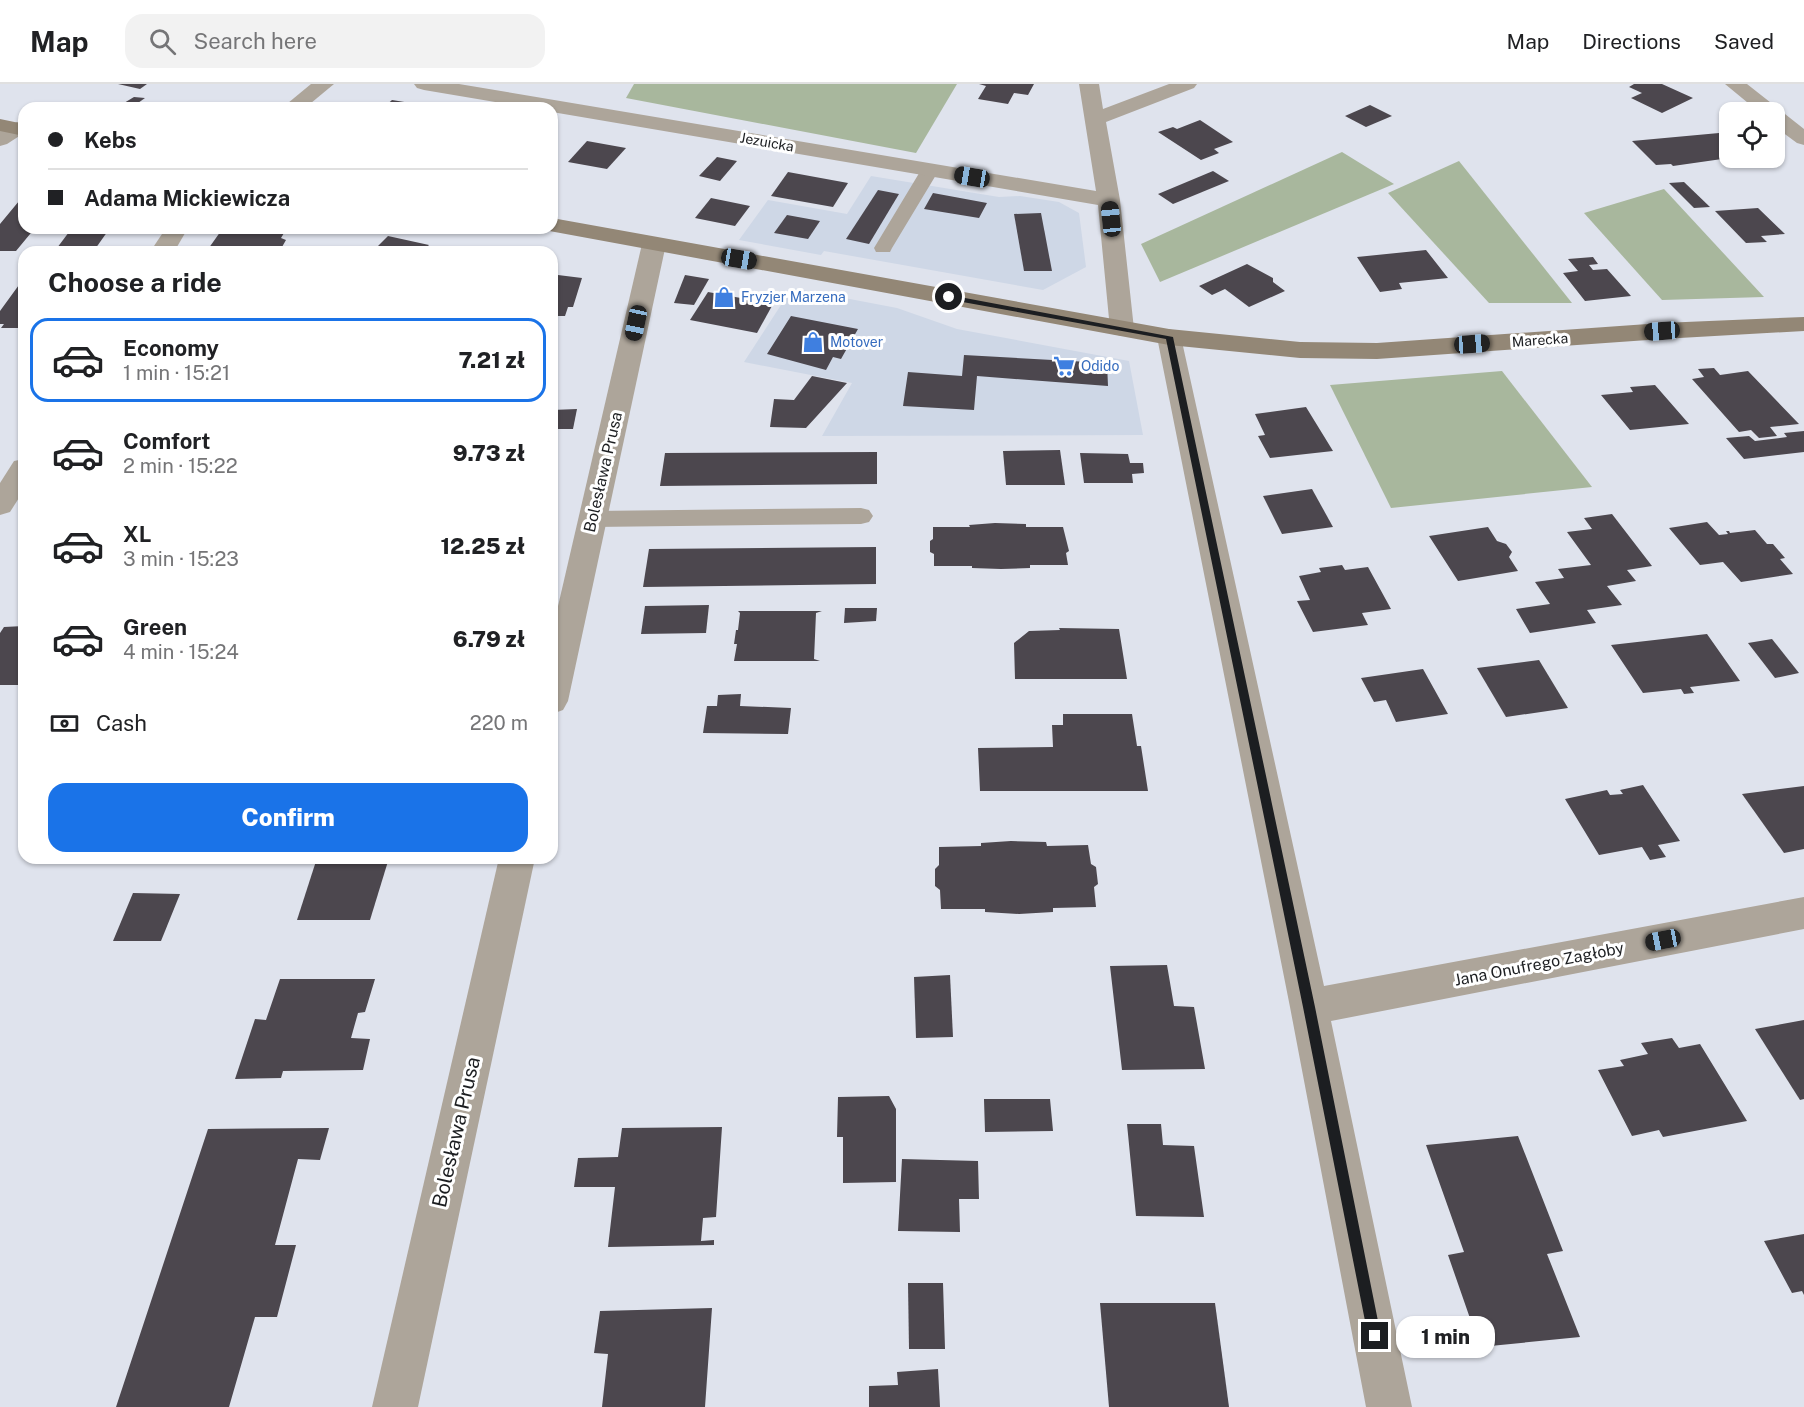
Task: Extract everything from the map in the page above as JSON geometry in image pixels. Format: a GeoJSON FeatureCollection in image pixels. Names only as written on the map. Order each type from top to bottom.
{"type":"FeatureCollection","features":[{"type":"Feature","properties":{"kind":"street"},"geometry":{"type":"LineString","coordinates":[[300,102],[324,84]]}},
{"type":"Feature","properties":{"kind":"street","name":"Jezuicka"},"geometry":{"type":"LineString","coordinates":[[424,84],[530,102]]}},
{"type":"Feature","properties":{"kind":"street"},"geometry":{"type":"LineString","coordinates":[[1089,84],[1109,200],[1122,329]]}},
{"type":"Feature","properties":{"kind":"street"},"geometry":{"type":"LineString","coordinates":[[1095,119],[1187,84]]}},
{"type":"Feature","properties":{"kind":"street"},"geometry":{"type":"LineString","coordinates":[[1735,84],[1758,102]]}},
{"type":"Feature","properties":{"kind":"street","name":"Jezuicka"},"geometry":{"type":"LineString","coordinates":[[558,107],[1109,200]]}},
{"type":"Feature","properties":{"kind":"street"},"geometry":{"type":"LineString","coordinates":[[1785,124],[1804,139]]}},
{"type":"Feature","properties":{"kind":"street","name":"Marecka"},"geometry":{"type":"LineString","coordinates":[[558,226],[1169,337],[1300,350],[1377,351],[1804,324]]}},
{"type":"Feature","properties":{"kind":"street","name":"Bolesława Prusa"},"geometry":{"type":"LineString","coordinates":[[558,674],[654,243]]}},
{"type":"Feature","properties":{"kind":"street"},"geometry":{"type":"LineString","coordinates":[[1169,337],[1309,1007],[1389,1407]]}},
{"type":"Feature","properties":{"kind":"street"},"geometry":{"type":"LineString","coordinates":[[0,505],[18,477]]}},
{"type":"Feature","properties":{"kind":"street","name":"Bolesława Prusa"},"geometry":{"type":"LineString","coordinates":[[395,1407],[516,864]]}},
{"type":"Feature","properties":{"kind":"street","name":"Jana Onufrego Zagłoby"},"geometry":{"type":"LineString","coordinates":[[1309,1007],[1804,913]]}},
{"type":"Feature","properties":{"kind":"lane"},"geometry":{"type":"LineString","coordinates":[[883,249],[930,170]]}},
{"type":"Feature","properties":{"kind":"lane"},"geometry":{"type":"LineString","coordinates":[[592,519],[861,516]]}},
{"type":"Feature","properties":{"kind":"shaded area"},"geometry":{"type":"Polygon","coordinates":[[[871,176],[999,197],[1020,196],[1059,202],[1079,213],[1086,267],[1043,290],[824,251],[821,255],[739,240],[768,200],[847,214],[871,176]]]}},
{"type":"Feature","properties":{"kind":"shaded area"},"geometry":{"type":"Polygon","coordinates":[[[792,288],[897,308],[957,329],[1129,361],[1143,435],[822,436],[852,383],[744,362],[792,288]]]}},
{"type":"Feature","properties":{"kind":"green space"},"geometry":{"type":"Polygon","coordinates":[[[634,84],[957,84],[916,153],[626,98],[634,84]]]}},
{"type":"Feature","properties":{"kind":"green space"},"geometry":{"type":"Polygon","coordinates":[[[1342,152],[1394,184],[1160,282],[1141,244],[1342,152]]]}},
{"type":"Feature","properties":{"kind":"green space"},"geometry":{"type":"Polygon","coordinates":[[[1459,161],[1572,303],[1489,303],[1388,193],[1459,161]]]}},
{"type":"Feature","properties":{"kind":"green space"},"geometry":{"type":"Polygon","coordinates":[[[1664,189],[1764,297],[1662,300],[1584,213],[1664,189]]]}},
{"type":"Feature","properties":{"kind":"green space"},"geometry":{"type":"Polygon","coordinates":[[[1502,371],[1592,487],[1391,508],[1330,385],[1502,371]]]}},
{"type":"Feature","properties":{"kind":"building"},"geometry":{"type":"Polygon","coordinates":[[[118,84],[147,84],[140,89],[118,84]]]}},
{"type":"Feature","properties":{"kind":"building"},"geometry":{"type":"Polygon","coordinates":[[[979,84],[1034,84],[1028,95],[1014,93],[1008,104],[978,99],[986,86],[979,84]]]}},
{"type":"Feature","properties":{"kind":"building"},"geometry":{"type":"Polygon","coordinates":[[[1634,84],[1662,84],[1693,98],[1662,113],[1631,98],[1642,93],[1629,87],[1634,84]]]}},
{"type":"Feature","properties":{"kind":"building"},"geometry":{"type":"Polygon","coordinates":[[[134,97],[145,98],[139,102],[126,102],[134,97]]]}},
{"type":"Feature","properties":{"kind":"building"},"geometry":{"type":"Polygon","coordinates":[[[1370,105],[1392,116],[1366,127],[1345,116],[1370,105]]]}},
{"type":"Feature","properties":{"kind":"building"},"geometry":{"type":"Polygon","coordinates":[[[1200,120],[1233,142],[1214,149],[1219,153],[1201,160],[1158,132],[1173,127],[1177,129],[1200,120]]]}},
{"type":"Feature","properties":{"kind":"building"},"geometry":{"type":"Polygon","coordinates":[[[1719,133],[1719,159],[1673,166],[1671,164],[1656,165],[1632,141],[1719,133]]]}},
{"type":"Feature","properties":{"kind":"building"},"geometry":{"type":"Polygon","coordinates":[[[587,141],[626,148],[607,169],[568,162],[587,141]]]}},
{"type":"Feature","properties":{"kind":"building"},"geometry":{"type":"Polygon","coordinates":[[[717,157],[737,161],[720,181],[699,176],[717,157]]]}},
{"type":"Feature","properties":{"kind":"building"},"geometry":{"type":"Polygon","coordinates":[[[1213,171],[1229,181],[1173,204],[1158,194],[1213,171]]]}},
{"type":"Feature","properties":{"kind":"building"},"geometry":{"type":"Polygon","coordinates":[[[788,172],[848,183],[833,207],[771,196],[788,172]]]}},
{"type":"Feature","properties":{"kind":"building"},"geometry":{"type":"Polygon","coordinates":[[[1684,182],[1710,207],[1694,208],[1669,183],[1684,182]]]}},
{"type":"Feature","properties":{"kind":"building"},"geometry":{"type":"Polygon","coordinates":[[[878,190],[899,194],[869,244],[846,239],[878,190]]]}},
{"type":"Feature","properties":{"kind":"building"},"geometry":{"type":"Polygon","coordinates":[[[933,193],[987,203],[979,218],[924,209],[933,193]]]}},
{"type":"Feature","properties":{"kind":"building"},"geometry":{"type":"Polygon","coordinates":[[[711,198],[750,206],[735,226],[695,218],[711,198]]]}},
{"type":"Feature","properties":{"kind":"building"},"geometry":{"type":"Polygon","coordinates":[[[18,202],[18,234],[30,234],[16,251],[0,251],[0,224],[18,202]]]}},
{"type":"Feature","properties":{"kind":"building"},"geometry":{"type":"Polygon","coordinates":[[[1758,208],[1785,234],[1761,236],[1767,242],[1746,243],[1715,211],[1758,208]]]}},
{"type":"Feature","properties":{"kind":"building"},"geometry":{"type":"Polygon","coordinates":[[[1041,213],[1052,271],[1024,271],[1014,214],[1041,213]]]}},
{"type":"Feature","properties":{"kind":"building"},"geometry":{"type":"Polygon","coordinates":[[[787,215],[820,221],[808,239],[774,233],[787,215]]]}},
{"type":"Feature","properties":{"kind":"building"},"geometry":{"type":"Polygon","coordinates":[[[68,234],[106,234],[97,246],[58,246],[68,234]]]}},
{"type":"Feature","properties":{"kind":"building"},"geometry":{"type":"Polygon","coordinates":[[[219,234],[283,234],[281,238],[286,240],[283,246],[210,246],[219,234]]]}},
{"type":"Feature","properties":{"kind":"building"},"geometry":{"type":"Polygon","coordinates":[[[388,236],[429,245],[428,246],[378,246],[388,236]]]}},
{"type":"Feature","properties":{"kind":"building"},"geometry":{"type":"Polygon","coordinates":[[[1426,250],[1448,278],[1399,283],[1402,289],[1380,292],[1357,257],[1426,250]]]}},
{"type":"Feature","properties":{"kind":"building"},"geometry":{"type":"Polygon","coordinates":[[[1593,257],[1598,264],[1589,265],[1593,270],[1607,269],[1631,296],[1585,301],[1563,273],[1578,271],[1568,259],[1593,257]]]}},
{"type":"Feature","properties":{"kind":"building"},"geometry":{"type":"Polygon","coordinates":[[[1247,264],[1273,278],[1273,282],[1285,291],[1249,307],[1225,289],[1212,295],[1199,286],[1247,264]]]}},
{"type":"Feature","properties":{"kind":"building"},"geometry":{"type":"Polygon","coordinates":[[[558,275],[582,278],[573,307],[568,307],[565,316],[558,316],[558,275]]]}},
{"type":"Feature","properties":{"kind":"building"},"geometry":{"type":"Polygon","coordinates":[[[685,275],[709,279],[694,305],[674,303],[685,275]]]}},
{"type":"Feature","properties":{"kind":"building"},"geometry":{"type":"Polygon","coordinates":[[[18,286],[18,328],[1,328],[4,324],[0,324],[0,311],[18,286]]]}},
{"type":"Feature","properties":{"kind":"building"},"geometry":{"type":"Polygon","coordinates":[[[708,292],[773,304],[757,333],[690,320],[708,292]]]}},
{"type":"Feature","properties":{"kind":"building","name":"Motover"},"geometry":{"type":"Polygon","coordinates":[[[791,316],[858,329],[841,359],[833,357],[826,370],[767,354],[791,316]]]}},
{"type":"Feature","properties":{"kind":"building"},"geometry":{"type":"Polygon","coordinates":[[[964,355],[1107,363],[1108,386],[977,376],[974,410],[903,406],[908,372],[962,376],[964,355]]]}},
{"type":"Feature","properties":{"kind":"building"},"geometry":{"type":"Polygon","coordinates":[[[1714,368],[1720,375],[1748,371],[1799,424],[1770,427],[1777,436],[1759,438],[1751,430],[1739,432],[1692,379],[1704,377],[1698,369],[1714,368]]]}},
{"type":"Feature","properties":{"kind":"building"},"geometry":{"type":"Polygon","coordinates":[[[812,376],[847,383],[806,428],[770,427],[774,399],[794,400],[812,376]]]}},
{"type":"Feature","properties":{"kind":"building"},"geometry":{"type":"Polygon","coordinates":[[[1655,385],[1689,424],[1630,430],[1601,395],[1633,392],[1630,387],[1655,385]]]}},
{"type":"Feature","properties":{"kind":"building"},"geometry":{"type":"Polygon","coordinates":[[[1306,407],[1333,451],[1270,458],[1258,436],[1265,435],[1255,414],[1306,407]]]}},
{"type":"Feature","properties":{"kind":"building"},"geometry":{"type":"Polygon","coordinates":[[[577,409],[573,429],[558,429],[558,410],[577,409]]]}},
{"type":"Feature","properties":{"kind":"building"},"geometry":{"type":"Polygon","coordinates":[[[1804,431],[1804,452],[1744,459],[1726,438],[1749,436],[1755,441],[1787,437],[1784,433],[1804,431]]]}},
{"type":"Feature","properties":{"kind":"building"},"geometry":{"type":"Polygon","coordinates":[[[1060,450],[1065,485],[1006,485],[1003,451],[1060,450]]]}},
{"type":"Feature","properties":{"kind":"building"},"geometry":{"type":"Polygon","coordinates":[[[877,452],[877,484],[660,486],[665,453],[877,452]]]}},
{"type":"Feature","properties":{"kind":"building"},"geometry":{"type":"Polygon","coordinates":[[[1080,453],[1128,454],[1130,463],[1143,463],[1144,473],[1132,474],[1133,483],[1084,483],[1080,453]]]}},
{"type":"Feature","properties":{"kind":"building"},"geometry":{"type":"Polygon","coordinates":[[[1312,489],[1333,527],[1282,534],[1263,496],[1312,489]]]}},
{"type":"Feature","properties":{"kind":"building"},"geometry":{"type":"Polygon","coordinates":[[[1612,514],[1652,566],[1627,570],[1636,581],[1607,586],[1622,605],[1587,610],[1596,623],[1530,633],[1516,609],[1550,604],[1535,582],[1564,578],[1558,569],[1591,565],[1567,532],[1592,529],[1584,518],[1612,514]]]}},
{"type":"Feature","properties":{"kind":"building"},"geometry":{"type":"Polygon","coordinates":[[[1707,522],[1719,535],[1728,534],[1726,531],[1730,533],[1755,530],[1767,544],[1773,544],[1785,558],[1780,559],[1793,574],[1741,582],[1723,562],[1700,565],[1669,528],[1707,522]]]}},
{"type":"Feature","properties":{"kind":"building"},"geometry":{"type":"Polygon","coordinates":[[[1026,524],[1026,527],[1063,527],[1069,551],[1066,553],[1068,565],[1030,565],[1030,568],[1001,569],[934,566],[934,554],[930,552],[933,527],[970,527],[969,525],[1026,524]]]}},
{"type":"Feature","properties":{"kind":"building"},"geometry":{"type":"Polygon","coordinates":[[[1488,527],[1497,541],[1506,544],[1512,552],[1509,557],[1518,571],[1458,581],[1429,536],[1488,527]]]}},
{"type":"Feature","properties":{"kind":"building"},"geometry":{"type":"Polygon","coordinates":[[[876,547],[876,584],[643,587],[649,549],[876,547]]]}},
{"type":"Feature","properties":{"kind":"building"},"geometry":{"type":"Polygon","coordinates":[[[1342,565],[1345,570],[1368,567],[1391,609],[1362,613],[1368,625],[1313,632],[1297,601],[1310,600],[1299,576],[1321,572],[1319,568],[1342,565]]]}},
{"type":"Feature","properties":{"kind":"building"},"geometry":{"type":"Polygon","coordinates":[[[709,605],[706,633],[641,634],[645,606],[709,605]]]}},
{"type":"Feature","properties":{"kind":"building"},"geometry":{"type":"Polygon","coordinates":[[[845,608],[877,608],[876,621],[844,623],[845,608]]]}},
{"type":"Feature","properties":{"kind":"building"},"geometry":{"type":"Polygon","coordinates":[[[738,611],[822,611],[816,613],[814,659],[820,661],[734,661],[737,644],[734,644],[740,613],[738,611]]]}},
{"type":"Feature","properties":{"kind":"building"},"geometry":{"type":"Polygon","coordinates":[[[18,626],[18,685],[0,685],[0,633],[4,627],[18,626]]]}},
{"type":"Feature","properties":{"kind":"building"},"geometry":{"type":"Polygon","coordinates":[[[1059,628],[1119,629],[1127,679],[1015,679],[1014,643],[1029,631],[1060,630],[1059,628]]]}},
{"type":"Feature","properties":{"kind":"building"},"geometry":{"type":"Polygon","coordinates":[[[1707,634],[1740,681],[1690,687],[1694,693],[1684,694],[1681,689],[1643,693],[1611,645],[1707,634]]]}},
{"type":"Feature","properties":{"kind":"building"},"geometry":{"type":"Polygon","coordinates":[[[1772,639],[1799,673],[1775,678],[1748,643],[1772,639]]]}},
{"type":"Feature","properties":{"kind":"building"},"geometry":{"type":"Polygon","coordinates":[[[1539,660],[1568,708],[1506,717],[1477,668],[1539,660]]]}},
{"type":"Feature","properties":{"kind":"building"},"geometry":{"type":"Polygon","coordinates":[[[1423,669],[1448,714],[1396,722],[1386,700],[1374,702],[1361,678],[1423,669]]]}},
{"type":"Feature","properties":{"kind":"building"},"geometry":{"type":"Polygon","coordinates":[[[741,694],[740,706],[791,708],[788,734],[703,733],[707,706],[717,706],[718,695],[741,694]]]}},
{"type":"Feature","properties":{"kind":"building"},"geometry":{"type":"Polygon","coordinates":[[[1063,714],[1132,714],[1137,746],[1141,746],[1148,791],[980,791],[978,748],[1053,747],[1052,725],[1063,725],[1063,714]]]}},
{"type":"Feature","properties":{"kind":"building"},"geometry":{"type":"Polygon","coordinates":[[[1643,785],[1680,841],[1658,845],[1666,857],[1650,860],[1642,847],[1599,855],[1565,799],[1607,790],[1610,795],[1623,794],[1620,790],[1643,785]]]}},
{"type":"Feature","properties":{"kind":"building"},"geometry":{"type":"Polygon","coordinates":[[[1804,786],[1804,849],[1784,853],[1742,794],[1804,786]]]}},
{"type":"Feature","properties":{"kind":"building"},"geometry":{"type":"Polygon","coordinates":[[[1046,842],[1047,846],[1088,845],[1091,864],[1096,867],[1098,884],[1094,887],[1096,907],[1053,908],[1053,912],[1019,914],[985,912],[985,909],[941,909],[940,890],[935,886],[935,869],[939,865],[939,847],[981,846],[981,843],[1046,842]]]}},
{"type":"Feature","properties":{"kind":"building"},"geometry":{"type":"Polygon","coordinates":[[[315,864],[387,864],[370,920],[297,920],[315,864]]]}},
{"type":"Feature","properties":{"kind":"building"},"geometry":{"type":"Polygon","coordinates":[[[133,893],[180,894],[161,941],[113,941],[133,893]]]}},
{"type":"Feature","properties":{"kind":"building"},"geometry":{"type":"Polygon","coordinates":[[[1167,965],[1174,1006],[1194,1007],[1205,1069],[1122,1070],[1110,966],[1167,965]]]}},
{"type":"Feature","properties":{"kind":"building"},"geometry":{"type":"Polygon","coordinates":[[[950,975],[953,1037],[916,1038],[914,977],[950,975]]]}},
{"type":"Feature","properties":{"kind":"building"},"geometry":{"type":"Polygon","coordinates":[[[280,979],[375,979],[365,1012],[358,1013],[351,1038],[370,1039],[363,1070],[283,1071],[281,1078],[235,1079],[255,1019],[266,1020],[280,979]]]}},
{"type":"Feature","properties":{"kind":"building"},"geometry":{"type":"Polygon","coordinates":[[[1804,1020],[1804,1099],[1800,1100],[1755,1029],[1804,1020]]]}},
{"type":"Feature","properties":{"kind":"building"},"geometry":{"type":"Polygon","coordinates":[[[1672,1038],[1679,1048],[1700,1044],[1747,1121],[1663,1137],[1659,1130],[1632,1136],[1598,1070],[1624,1066],[1620,1060],[1648,1054],[1641,1043],[1672,1038]]]}},
{"type":"Feature","properties":{"kind":"building"},"geometry":{"type":"Polygon","coordinates":[[[889,1096],[896,1109],[896,1182],[843,1183],[843,1137],[837,1137],[838,1097],[889,1096]]]}},
{"type":"Feature","properties":{"kind":"building"},"geometry":{"type":"Polygon","coordinates":[[[984,1099],[1050,1099],[1053,1131],[985,1132],[984,1099]]]}},
{"type":"Feature","properties":{"kind":"building"},"geometry":{"type":"Polygon","coordinates":[[[1127,1124],[1161,1124],[1163,1145],[1194,1146],[1204,1217],[1136,1216],[1127,1124]]]}},
{"type":"Feature","properties":{"kind":"building"},"geometry":{"type":"Polygon","coordinates":[[[722,1127],[716,1217],[703,1218],[701,1241],[714,1240],[714,1245],[608,1247],[615,1187],[574,1187],[578,1158],[618,1157],[622,1128],[722,1127]]]}},
{"type":"Feature","properties":{"kind":"building"},"geometry":{"type":"Polygon","coordinates":[[[329,1128],[320,1160],[298,1159],[275,1245],[296,1245],[277,1317],[255,1317],[229,1407],[116,1407],[208,1129],[329,1128]]]}},
{"type":"Feature","properties":{"kind":"building"},"geometry":{"type":"Polygon","coordinates":[[[1518,1136],[1563,1251],[1547,1254],[1580,1337],[1480,1347],[1448,1255],[1464,1252],[1426,1145],[1518,1136]]]}},
{"type":"Feature","properties":{"kind":"building"},"geometry":{"type":"Polygon","coordinates":[[[902,1159],[978,1161],[979,1199],[959,1199],[960,1232],[898,1231],[902,1159]]]}},
{"type":"Feature","properties":{"kind":"building"},"geometry":{"type":"Polygon","coordinates":[[[1804,1234],[1804,1295],[1802,1291],[1792,1293],[1764,1241],[1804,1234]]]}},
{"type":"Feature","properties":{"kind":"building"},"geometry":{"type":"Polygon","coordinates":[[[908,1283],[943,1283],[945,1349],[909,1349],[908,1283]]]}},
{"type":"Feature","properties":{"kind":"building"},"geometry":{"type":"Polygon","coordinates":[[[1100,1303],[1215,1303],[1229,1407],[1109,1407],[1100,1303]]]}},
{"type":"Feature","properties":{"kind":"building"},"geometry":{"type":"Polygon","coordinates":[[[712,1308],[705,1407],[602,1407],[608,1354],[594,1353],[600,1311],[712,1308]]]}},
{"type":"Feature","properties":{"kind":"building"},"geometry":{"type":"Polygon","coordinates":[[[938,1369],[940,1407],[869,1407],[869,1386],[898,1385],[897,1372],[938,1369]]]}},
{"type":"Feature","properties":{"kind":"place","name":"Fryzjer Marzena"},"geometry":{"type":"Point","coordinates":[724,297]}},
{"type":"Feature","properties":{"kind":"place","name":"Motover"},"geometry":{"type":"Point","coordinates":[813,342]}},
{"type":"Feature","properties":{"kind":"place","name":"Odido"},"geometry":{"type":"Point","coordinates":[1064,366]}},
{"type":"Feature","properties":{"kind":"route"},"geometry":{"type":"LineString","coordinates":[[949,297],[1169,337],[1309,1007],[1375,1336]]}}]}
